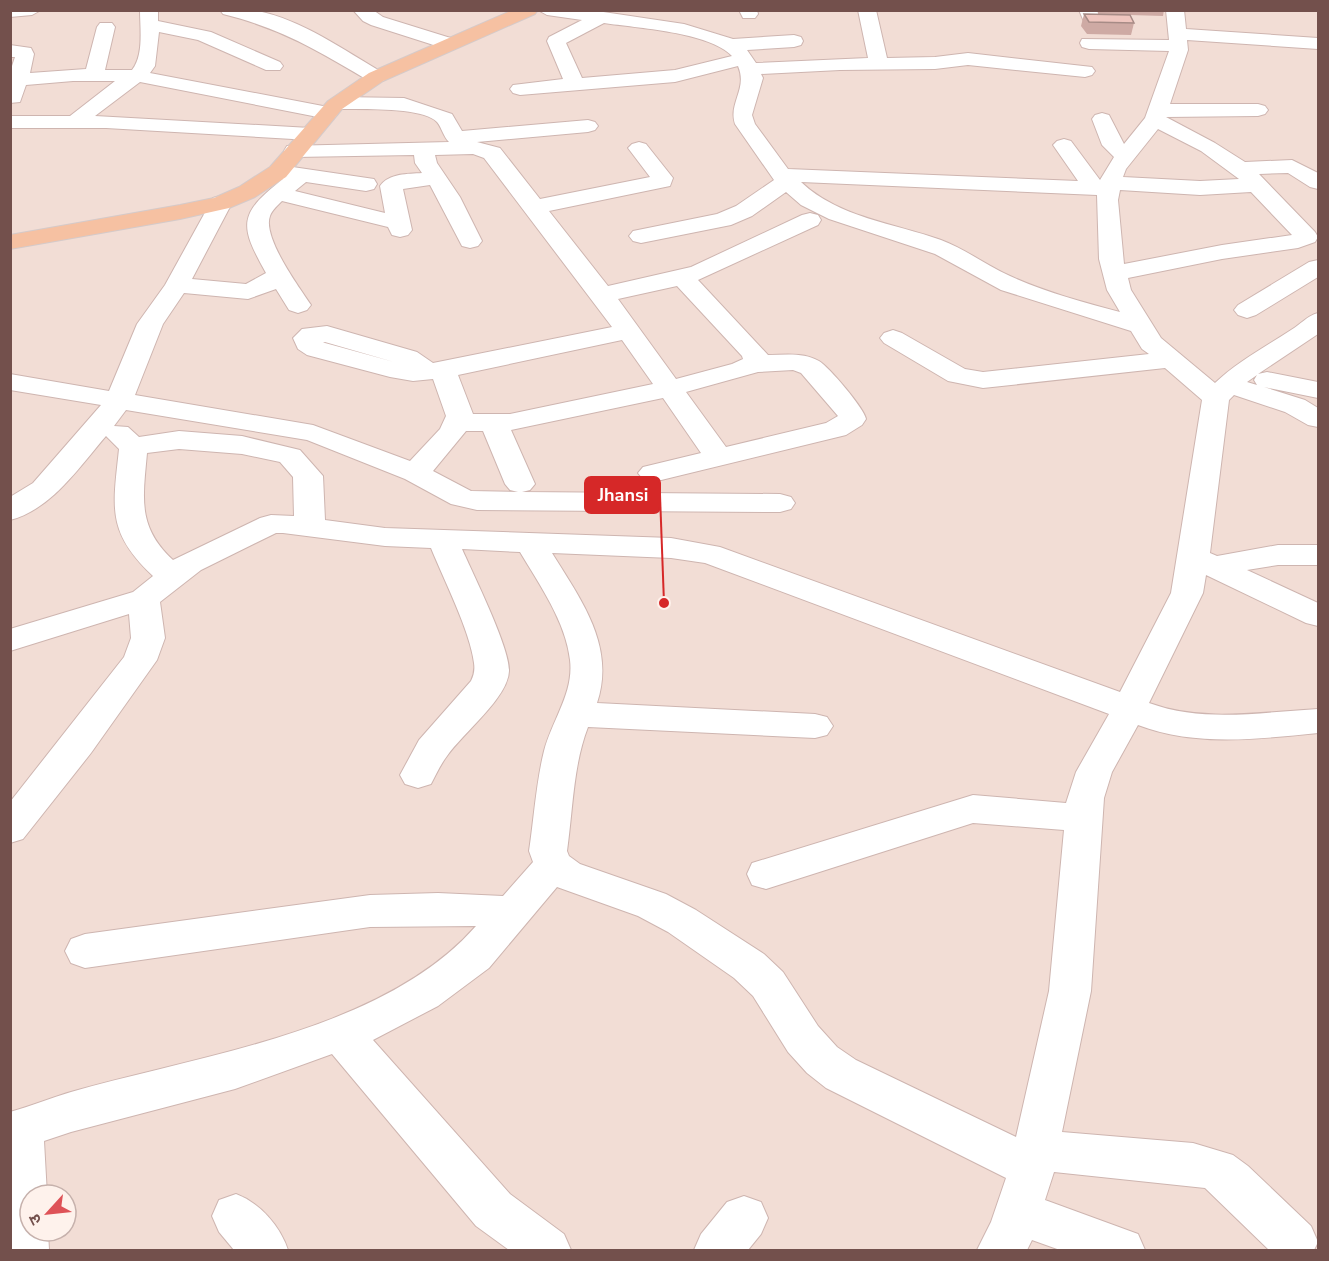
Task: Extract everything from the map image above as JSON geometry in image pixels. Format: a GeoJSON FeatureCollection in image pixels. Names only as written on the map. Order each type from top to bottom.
{"type":"FeatureCollection","features":[{"type":"Feature","properties":{"kind":"main road"},"geometry":{"type":"LineString","coordinates":[[10,242],[221,203],[286,180],[303,142],[333,108],[376,77],[529,10]]}},
{"type":"Feature","properties":{"kind":"street"},"geometry":{"type":"LineString","coordinates":[[10,12],[32,10]]}},
{"type":"Feature","properties":{"kind":"street"},"geometry":{"type":"LineString","coordinates":[[229,10],[267,19],[311,39],[376,77]]}},
{"type":"Feature","properties":{"kind":"street"},"geometry":{"type":"LineString","coordinates":[[267,19],[300,10]]}},
{"type":"Feature","properties":{"kind":"street"},"geometry":{"type":"LineString","coordinates":[[362,10],[377,21],[450,44]]}},
{"type":"Feature","properties":{"kind":"street"},"geometry":{"type":"LineString","coordinates":[[547,10],[684,29],[742,58],[879,64],[909,73],[968,59],[1085,70]]}},
{"type":"Feature","properties":{"kind":"street"},"geometry":{"type":"LineString","coordinates":[[867,10],[879,64]]}},
{"type":"Feature","properties":{"kind":"street"},"geometry":{"type":"LineString","coordinates":[[1104,187],[1157,115],[1179,50],[1175,10]]}},
{"type":"Feature","properties":{"kind":"street"},"geometry":{"type":"LineString","coordinates":[[75,122],[105,96],[137,76],[147,63],[150,42],[149,17],[204,36],[273,66]]}},
{"type":"Feature","properties":{"kind":"street"},"geometry":{"type":"LineString","coordinates":[[575,84],[556,41],[600,18]]}},
{"type":"Feature","properties":{"kind":"street"},"geometry":{"type":"LineString","coordinates":[[94,75],[106,27]]}},
{"type":"Feature","properties":{"kind":"street"},"geometry":{"type":"LineString","coordinates":[[1089,43],[1178,40],[1318,43]]}},
{"type":"Feature","properties":{"kind":"street"},"geometry":{"type":"LineString","coordinates":[[520,89],[675,76],[794,42]]}},
{"type":"Feature","properties":{"kind":"street"},"geometry":{"type":"LineString","coordinates":[[10,51],[26,54],[14,80],[10,109]]}},
{"type":"Feature","properties":{"kind":"street"},"geometry":{"type":"LineString","coordinates":[[742,58],[752,85],[742,115],[745,124],[784,179],[810,201],[826,209],[933,245],[1007,284],[1140,326]]}},
{"type":"Feature","properties":{"kind":"street"},"geometry":{"type":"LineString","coordinates":[[14,80],[94,75],[137,76],[333,108],[404,104],[419,111],[438,113],[445,118],[451,134],[457,138],[588,126]]}},
{"type":"Feature","properties":{"kind":"street"},"geometry":{"type":"LineString","coordinates":[[1157,115],[1258,110]]}},
{"type":"Feature","properties":{"kind":"street"},"geometry":{"type":"LineString","coordinates":[[1114,273],[1222,252],[1298,241],[1307,237],[1249,177],[1208,147],[1157,115]]}},
{"type":"Feature","properties":{"kind":"street"},"geometry":{"type":"LineString","coordinates":[[1102,119],[1113,145],[1126,156]]}},
{"type":"Feature","properties":{"kind":"street"},"geometry":{"type":"LineString","coordinates":[[10,122],[75,122],[303,142],[423,149],[485,149],[492,153],[602,295],[719,457]]}},
{"type":"Feature","properties":{"kind":"street"},"geometry":{"type":"LineString","coordinates":[[1064,145],[1104,187],[1110,248],[1119,290],[1151,343],[1169,360],[1229,386],[1295,406],[1318,419]]}},
{"type":"Feature","properties":{"kind":"street"},"geometry":{"type":"LineString","coordinates":[[535,207],[662,181],[639,148]]}},
{"type":"Feature","properties":{"kind":"street"},"geometry":{"type":"LineString","coordinates":[[423,149],[426,164],[449,197],[470,241]]}},
{"type":"Feature","properties":{"kind":"street"},"geometry":{"type":"LineString","coordinates":[[641,236],[723,220],[744,211],[784,179],[1200,188],[1292,166],[1318,182]]}},
{"type":"Feature","properties":{"kind":"street"},"geometry":{"type":"LineString","coordinates":[[286,180],[400,227],[391,186],[399,182],[436,177]]}},
{"type":"Feature","properties":{"kind":"street"},"geometry":{"type":"LineString","coordinates":[[286,180],[366,184]]}},
{"type":"Feature","properties":{"kind":"street"},"geometry":{"type":"LineString","coordinates":[[286,180],[257,217],[257,231],[298,305]]}},
{"type":"Feature","properties":{"kind":"street"},"geometry":{"type":"LineString","coordinates":[[10,511],[43,489],[101,423],[118,400],[150,324],[177,285],[221,203]]}},
{"type":"Feature","properties":{"kind":"street"},"geometry":{"type":"LineString","coordinates":[[602,295],[700,272],[810,220]]}},
{"type":"Feature","properties":{"kind":"street"},"geometry":{"type":"LineString","coordinates":[[1247,310],[1318,267]]}},
{"type":"Feature","properties":{"kind":"street"},"geometry":{"type":"LineString","coordinates":[[177,285],[248,291],[263,287],[280,274]]}},
{"type":"Feature","properties":{"kind":"street"},"geometry":{"type":"LineString","coordinates":[[682,278],[754,354],[756,359],[753,364]]}},
{"type":"Feature","properties":{"kind":"street"},"geometry":{"type":"LineString","coordinates":[[1121,1251],[1009,1232],[1034,1159],[1070,991],[1086,798],[1094,772],[1129,709],[1204,561],[1229,386],[1318,321]]}},
{"type":"Feature","properties":{"kind":"street"},"geometry":{"type":"LineString","coordinates":[[415,472],[458,423],[460,416],[434,370],[629,331]]}},
{"type":"Feature","properties":{"kind":"street"},"geometry":{"type":"LineString","coordinates":[[894,338],[957,375],[983,380],[1169,360]]}},
{"type":"Feature","properties":{"kind":"street"},"geometry":{"type":"LineString","coordinates":[[458,423],[510,422],[671,388],[741,370],[753,364],[796,362],[810,367],[851,412],[852,419],[836,429],[653,473]]}},
{"type":"Feature","properties":{"kind":"street"},"geometry":{"type":"LineString","coordinates":[[10,382],[313,433],[348,444],[415,472],[462,498],[477,501],[780,503]]}},
{"type":"Feature","properties":{"kind":"street"},"geometry":{"type":"LineString","coordinates":[[1229,386],[1318,390]]}},
{"type":"Feature","properties":{"kind":"street"},"geometry":{"type":"LineString","coordinates":[[101,423],[117,432],[133,447]]}},
{"type":"Feature","properties":{"kind":"street"},"geometry":{"type":"LineString","coordinates":[[494,423],[520,483]]}},
{"type":"Feature","properties":{"kind":"street"},"geometry":{"type":"LineString","coordinates":[[133,447],[179,440],[242,445],[290,456],[308,476],[310,527]]}},
{"type":"Feature","properties":{"kind":"street"},"geometry":{"type":"LineString","coordinates":[[133,447],[129,512],[138,538],[152,560],[173,577]]}},
{"type":"Feature","properties":{"kind":"street"},"geometry":{"type":"LineString","coordinates":[[10,640],[144,599],[190,563],[271,524],[385,537],[670,548],[709,554],[875,612],[1129,709],[1183,727],[1318,721]]}},
{"type":"Feature","properties":{"kind":"street"},"geometry":{"type":"LineString","coordinates":[[418,776],[432,749],[487,686],[492,672],[488,651],[443,540]]}},
{"type":"Feature","properties":{"kind":"street"},"geometry":{"type":"LineString","coordinates":[[530,542],[554,583],[587,656],[588,675],[562,751],[548,851],[553,865],[566,875],[652,905],[682,921],[749,966],[768,984],[803,1039],[822,1060],[841,1074],[1034,1159],[1193,1164],[1217,1170],[1246,1192],[1295,1242]]}},
{"type":"Feature","properties":{"kind":"street"},"geometry":{"type":"LineString","coordinates":[[1204,561],[1278,555],[1318,555]]}},
{"type":"Feature","properties":{"kind":"street"},"geometry":{"type":"LineString","coordinates":[[1204,561],[1312,611]]}},
{"type":"Feature","properties":{"kind":"street"},"geometry":{"type":"LineString","coordinates":[[10,829],[78,744],[140,660],[148,638],[144,599]]}},
{"type":"Feature","properties":{"kind":"street"},"geometry":{"type":"LineString","coordinates":[[574,714],[815,726]]}},
{"type":"Feature","properties":{"kind":"street"},"geometry":{"type":"LineString","coordinates":[[766,874],[973,809],[1083,818]]}},
{"type":"Feature","properties":{"kind":"street"},"geometry":{"type":"LineString","coordinates":[[25,1251],[24,1140],[369,1023],[423,994],[476,956],[553,865]]}},
{"type":"Feature","properties":{"kind":"street"},"geometry":{"type":"LineString","coordinates":[[85,951],[370,911],[438,909],[514,912]]}},
{"type":"Feature","properties":{"kind":"street"},"geometry":{"type":"LineString","coordinates":[[340,1034],[493,1210],[547,1251]]}},
{"type":"Feature","properties":{"kind":"shaded area"},"geometry":{"type":"Polygon","coordinates":[[[10,11],[1318,11],[1318,1250],[11,1250],[10,11]]]}},
{"type":"Feature","properties":{"kind":"building"},"geometry":{"type":"Polygon","coordinates":[[[1084,14],[1130,15],[1134,23],[1089,22],[1084,14]]]}},
{"type":"Feature","properties":{"kind":"place","name":"Jhansi"},"geometry":{"type":"Point","coordinates":[664,603]}}]}
